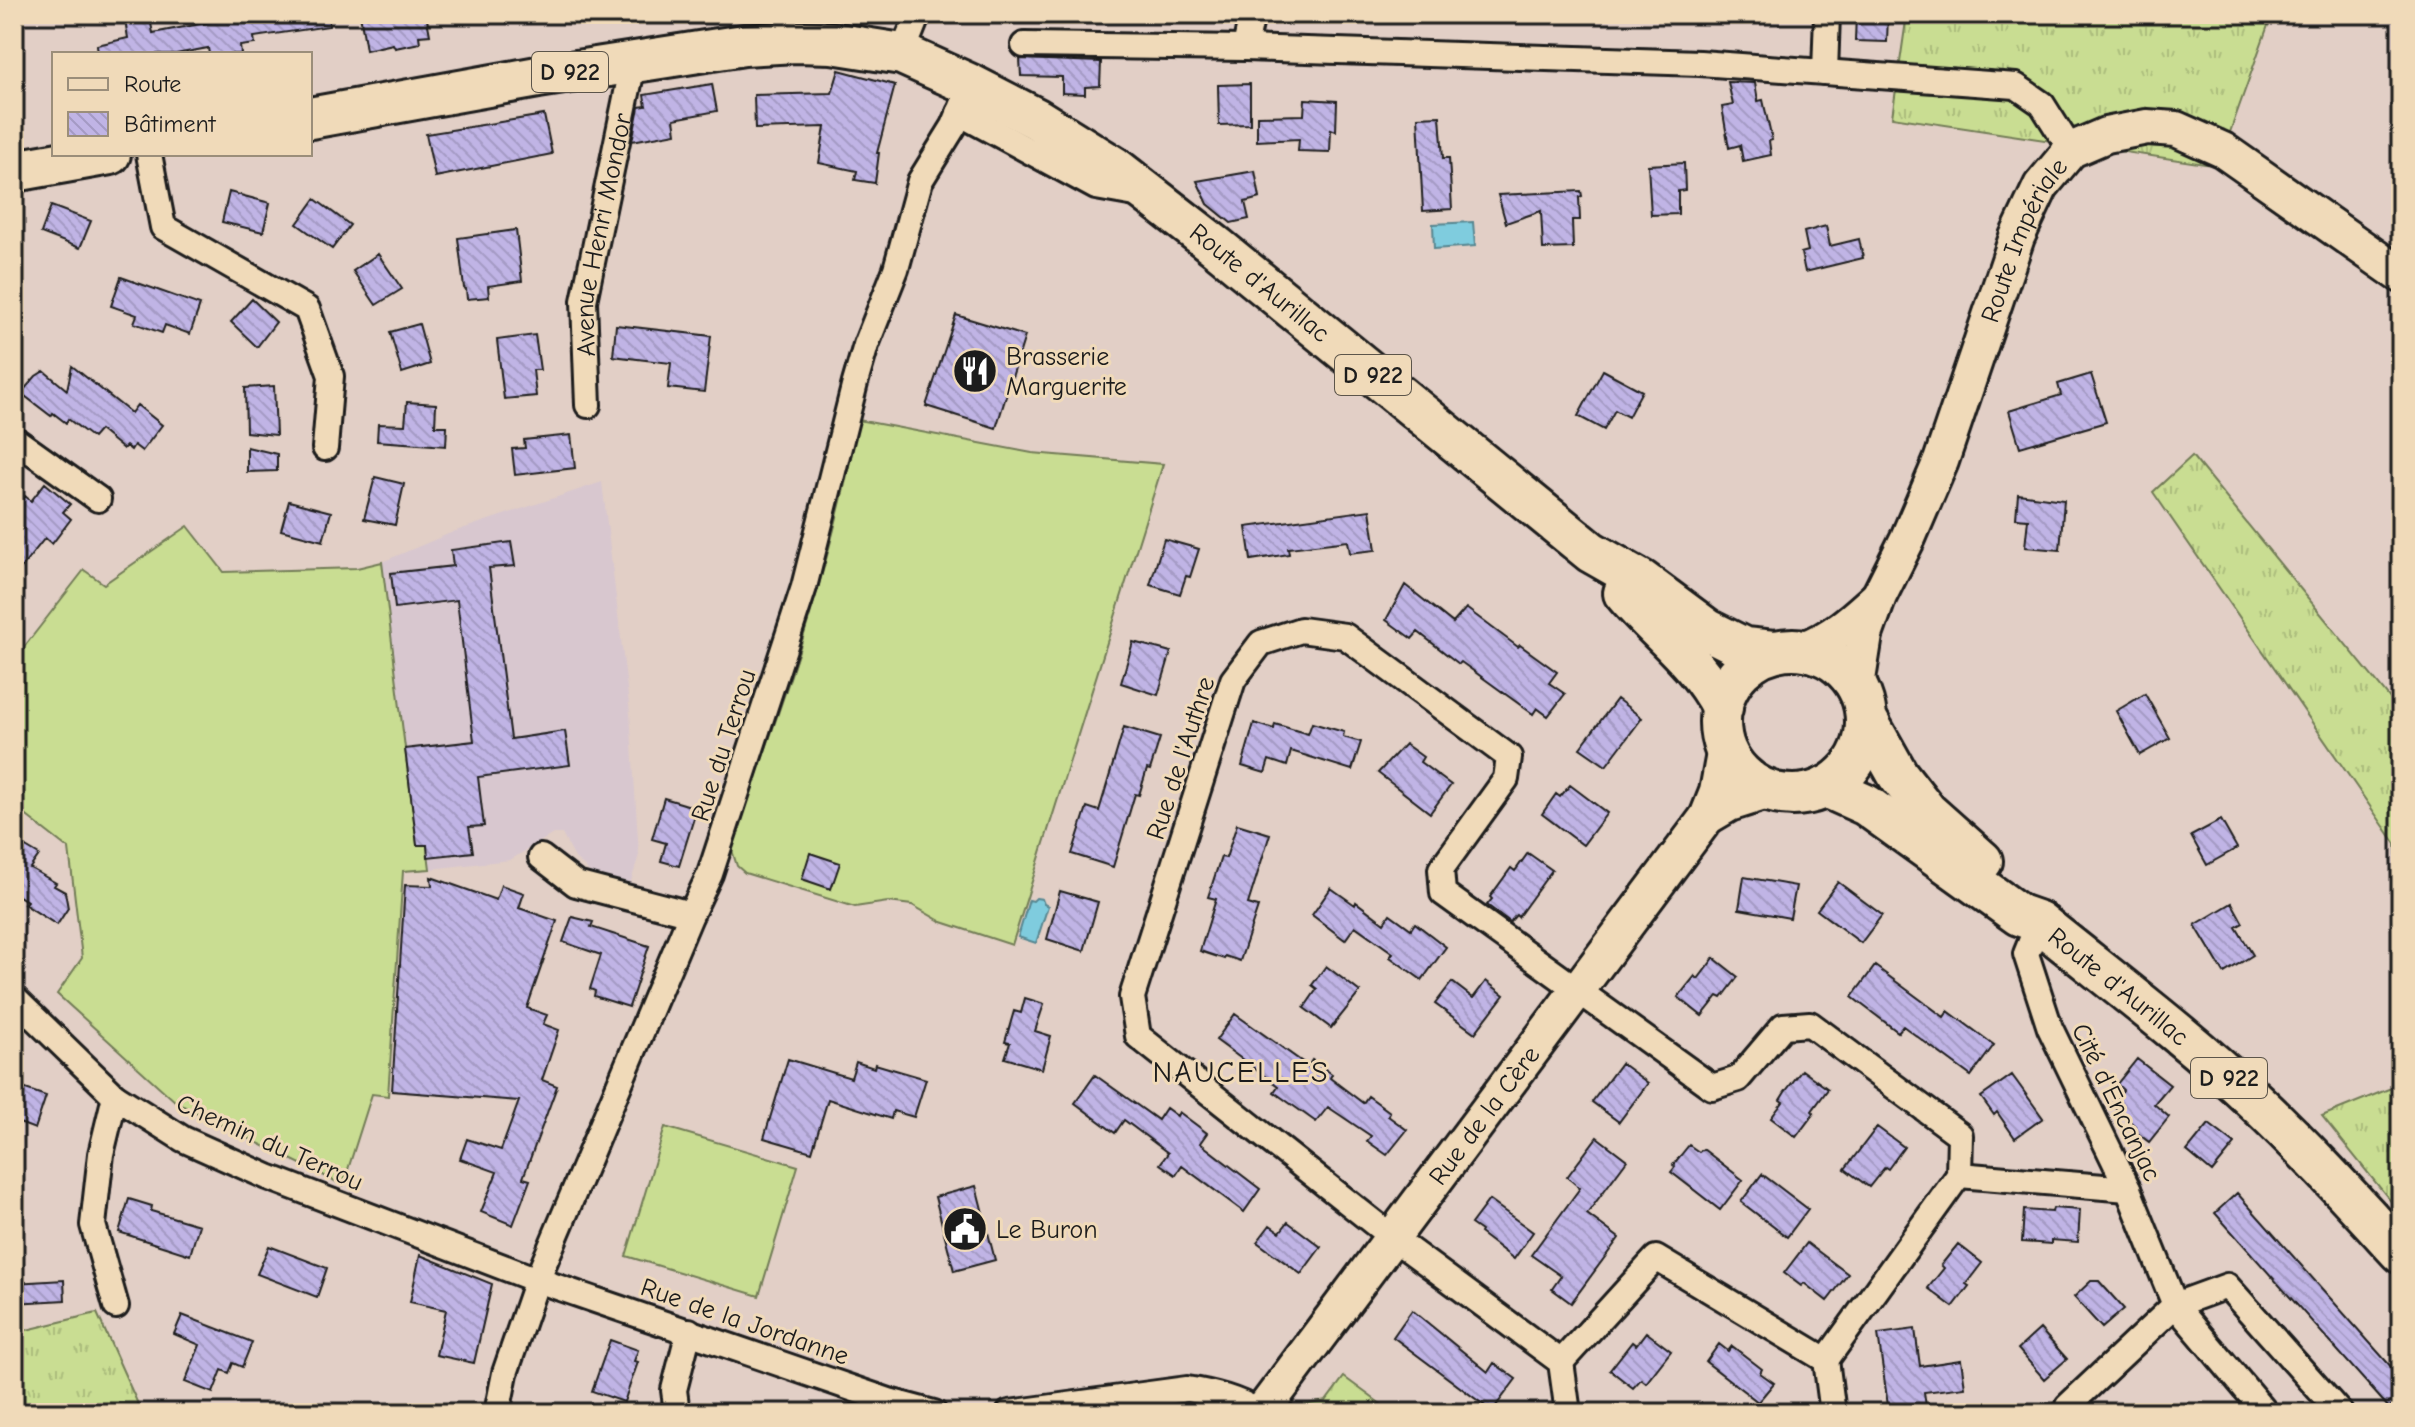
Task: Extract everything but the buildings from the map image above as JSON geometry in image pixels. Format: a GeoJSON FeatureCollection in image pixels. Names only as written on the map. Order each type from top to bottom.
{"type":"FeatureCollection","features":[{"type":"Feature","properties":{"kind":"main road","name":"D 922"},"geometry":{"type":"LineString","coordinates":[[312,118],[538,77],[744,45],[832,43],[902,54]]}},
{"type":"Feature","properties":{"kind":"main road","name":"Route d'Aurillac"},"geometry":{"type":"LineString","coordinates":[[902,54],[965,99],[1083,146],[1155,198],[1591,552],[1642,581],[1708,630],[1744,648],[1789,650]]}},
{"type":"Feature","properties":{"kind":"main road"},"geometry":{"type":"LineString","coordinates":[[14,171],[99,156]]}},
{"type":"Feature","properties":{"kind":"main road","name":"Route d'Aurillac"},"geometry":{"type":"LineString","coordinates":[[1591,552],[1628,598],[1683,653],[1712,689],[1722,708]]}},
{"type":"Feature","properties":{"kind":"main road"},"geometry":{"type":"LineString","coordinates":[[1789,650],[1830,659],[1842,667],[1862,702],[1865,736],[1855,761],[1848,771],[1826,787],[1799,795],[1770,791],[1743,775],[1725,748],[1720,721],[1730,685],[1749,664],[1789,650]]}},
{"type":"Feature","properties":{"kind":"main road","name":"Route d'Aurillac"},"geometry":{"type":"LineString","coordinates":[[1862,702],[1898,775],[1927,812],[2030,904],[2039,922]]}},
{"type":"Feature","properties":{"kind":"main road","name":"Route d'Aurillac"},"geometry":{"type":"LineString","coordinates":[[1826,787],[1866,805],[2019,915],[2039,922],[2200,1052],[2256,1102],[2401,1253]]}},
{"type":"Feature","properties":{"kind":"street"},"geometry":{"type":"LineString","coordinates":[[902,54],[918,14]]}},
{"type":"Feature","properties":{"kind":"street"},"geometry":{"type":"LineString","coordinates":[[1245,48],[1252,14]]}},
{"type":"Feature","properties":{"kind":"street"},"geometry":{"type":"LineString","coordinates":[[1825,72],[1827,14]]}},
{"type":"Feature","properties":{"kind":"street"},"geometry":{"type":"LineString","coordinates":[[1024,45],[1245,48],[1700,63],[2016,86],[2042,104],[2071,150]]}},
{"type":"Feature","properties":{"kind":"street","name":"Avenue Henri Mondor"},"geometry":{"type":"LineString","coordinates":[[588,405],[584,301],[633,64]]}},
{"type":"Feature","properties":{"kind":"street","name":"Rue du Terrou"},"geometry":{"type":"LineString","coordinates":[[497,1413],[505,1373],[537,1280],[710,874],[804,587],[866,345],[896,269],[920,181],[954,126],[965,99]]}},
{"type":"Feature","properties":{"kind":"street","name":"Route Impériale"},"geometry":{"type":"LineString","coordinates":[[1862,702],[1865,635],[1879,596],[1941,461],[2029,208],[2041,186],[2071,150],[2106,135],[2147,127],[2176,129],[2223,150],[2401,275]]}},
{"type":"Feature","properties":{"kind":"street"},"geometry":{"type":"LineString","coordinates":[[149,156],[163,227],[307,309],[331,376],[325,448]]}},
{"type":"Feature","properties":{"kind":"street"},"geometry":{"type":"LineString","coordinates":[[14,439],[98,499]]}},
{"type":"Feature","properties":{"kind":"street","name":"Route Impériale"},"geometry":{"type":"LineString","coordinates":[[1789,650],[1823,642],[1845,628],[1879,596]]}},
{"type":"Feature","properties":{"kind":"street","name":"Rue de l'Authre"},"geometry":{"type":"LineString","coordinates":[[1393,1238],[1138,1036],[1132,997],[1233,680],[1261,643],[1301,630],[1345,636],[1509,757],[1506,779],[1441,869],[1443,893],[1578,991]]}},
{"type":"Feature","properties":{"kind":"street","name":"Rue de la Cère"},"geometry":{"type":"LineString","coordinates":[[1261,1413],[1707,817],[1717,792],[1725,748]]}},
{"type":"Feature","properties":{"kind":"street","name":"Rue de la Cère"},"geometry":{"type":"LineString","coordinates":[[1707,817],[1729,804],[1770,791]]}},
{"type":"Feature","properties":{"kind":"street"},"geometry":{"type":"LineString","coordinates":[[541,857],[576,884],[691,914]]}},
{"type":"Feature","properties":{"kind":"street","name":"Cité d'Encanjac"},"geometry":{"type":"LineString","coordinates":[[2039,922],[2026,954],[2050,1028],[2128,1189],[2175,1305],[2266,1413]]}},
{"type":"Feature","properties":{"kind":"street"},"geometry":{"type":"LineString","coordinates":[[1578,991],[1712,1087],[1738,1079],[1783,1026],[1810,1024],[1960,1135],[1959,1175],[1826,1360],[1833,1413]]}},
{"type":"Feature","properties":{"kind":"street","name":"Chemin du Terrou"},"geometry":{"type":"LineString","coordinates":[[14,998],[115,1096],[183,1139],[268,1177],[537,1280]]}},
{"type":"Feature","properties":{"kind":"street"},"geometry":{"type":"LineString","coordinates":[[115,1096],[101,1154],[93,1225],[116,1306]]}},
{"type":"Feature","properties":{"kind":"street"},"geometry":{"type":"LineString","coordinates":[[1959,1175],[2128,1189]]}},
{"type":"Feature","properties":{"kind":"street"},"geometry":{"type":"LineString","coordinates":[[1393,1238],[1561,1362],[1568,1413]]}},
{"type":"Feature","properties":{"kind":"street"},"geometry":{"type":"LineString","coordinates":[[1561,1362],[1656,1258],[1826,1360]]}},
{"type":"Feature","properties":{"kind":"street","name":"Rue de la Jordanne"},"geometry":{"type":"LineString","coordinates":[[537,1280],[889,1401],[934,1413]]}},
{"type":"Feature","properties":{"kind":"street"},"geometry":{"type":"LineString","coordinates":[[2069,1413],[2068,1406],[2175,1305],[2227,1286],[2340,1413]]}},
{"type":"Feature","properties":{"kind":"street"},"geometry":{"type":"LineString","coordinates":[[677,1413],[674,1390],[689,1331]]}},
{"type":"Feature","properties":{"kind":"street"},"geometry":{"type":"LineString","coordinates":[[1009,1413],[1187,1389],[1215,1393],[1261,1413]]}},
{"type":"Feature","properties":{"kind":"shaded area"},"geometry":{"type":"Polygon","coordinates":[[[602,482],[630,713],[639,855],[629,888],[596,878],[575,858],[562,834],[553,834],[510,860],[430,869],[427,845],[417,845],[382,562],[453,532],[602,482]]]}},
{"type":"Feature","properties":{"kind":"green space"},"geometry":{"type":"Polygon","coordinates":[[[1907,14],[2272,14],[2218,166],[1892,117],[1907,14]]]}},
{"type":"Feature","properties":{"kind":"green space"},"geometry":{"type":"Polygon","coordinates":[[[858,420],[1032,453],[1163,464],[1012,945],[942,922],[912,905],[888,902],[855,907],[745,873],[737,866],[731,847],[820,583],[858,420]]]}},
{"type":"Feature","properties":{"kind":"green space"},"geometry":{"type":"Polygon","coordinates":[[[2192,456],[2401,712],[2401,980],[2396,844],[2153,492],[2192,456]]]}},
{"type":"Feature","properties":{"kind":"green space"},"geometry":{"type":"Polygon","coordinates":[[[188,526],[224,572],[357,568],[382,562],[417,845],[427,845],[430,869],[403,871],[388,1096],[372,1094],[343,1185],[177,1103],[57,994],[82,958],[69,849],[14,806],[14,660],[84,570],[104,584],[188,526]]]}},
{"type":"Feature","properties":{"kind":"green space"},"geometry":{"type":"Polygon","coordinates":[[[2401,1084],[2401,1214],[2322,1116],[2401,1084]]]}},
{"type":"Feature","properties":{"kind":"green space"},"geometry":{"type":"Polygon","coordinates":[[[665,1127],[798,1166],[759,1296],[626,1256],[665,1127]]]}},
{"type":"Feature","properties":{"kind":"green space"},"geometry":{"type":"Polygon","coordinates":[[[97,1313],[142,1413],[14,1413],[14,1333],[97,1313]]]}},
{"type":"Feature","properties":{"kind":"green space"},"geometry":{"type":"Polygon","coordinates":[[[1344,1377],[1393,1413],[1293,1413],[1298,1406],[1326,1401],[1344,1377]]]}},
{"type":"Feature","properties":{"kind":"water"},"geometry":{"type":"Polygon","coordinates":[[[1473,222],[1475,246],[1434,249],[1433,224],[1473,222]]]}},
{"type":"Feature","properties":{"kind":"water"},"geometry":{"type":"Polygon","coordinates":[[[1042,899],[1048,906],[1036,943],[1018,937],[1029,900],[1042,899]]]}},
{"type":"Feature","properties":{"kind":"place","name":"Brasserie Marguerite"},"geometry":{"type":"Point","coordinates":[975,371]}},
{"type":"Feature","properties":{"kind":"place","name":"Le Buron"},"geometry":{"type":"Point","coordinates":[965,1229]}},
{"type":"Feature","properties":{"kind":"district","name":"NAUCELLES"},"geometry":{"type":"Point","coordinates":[1241,1072]}}]}
